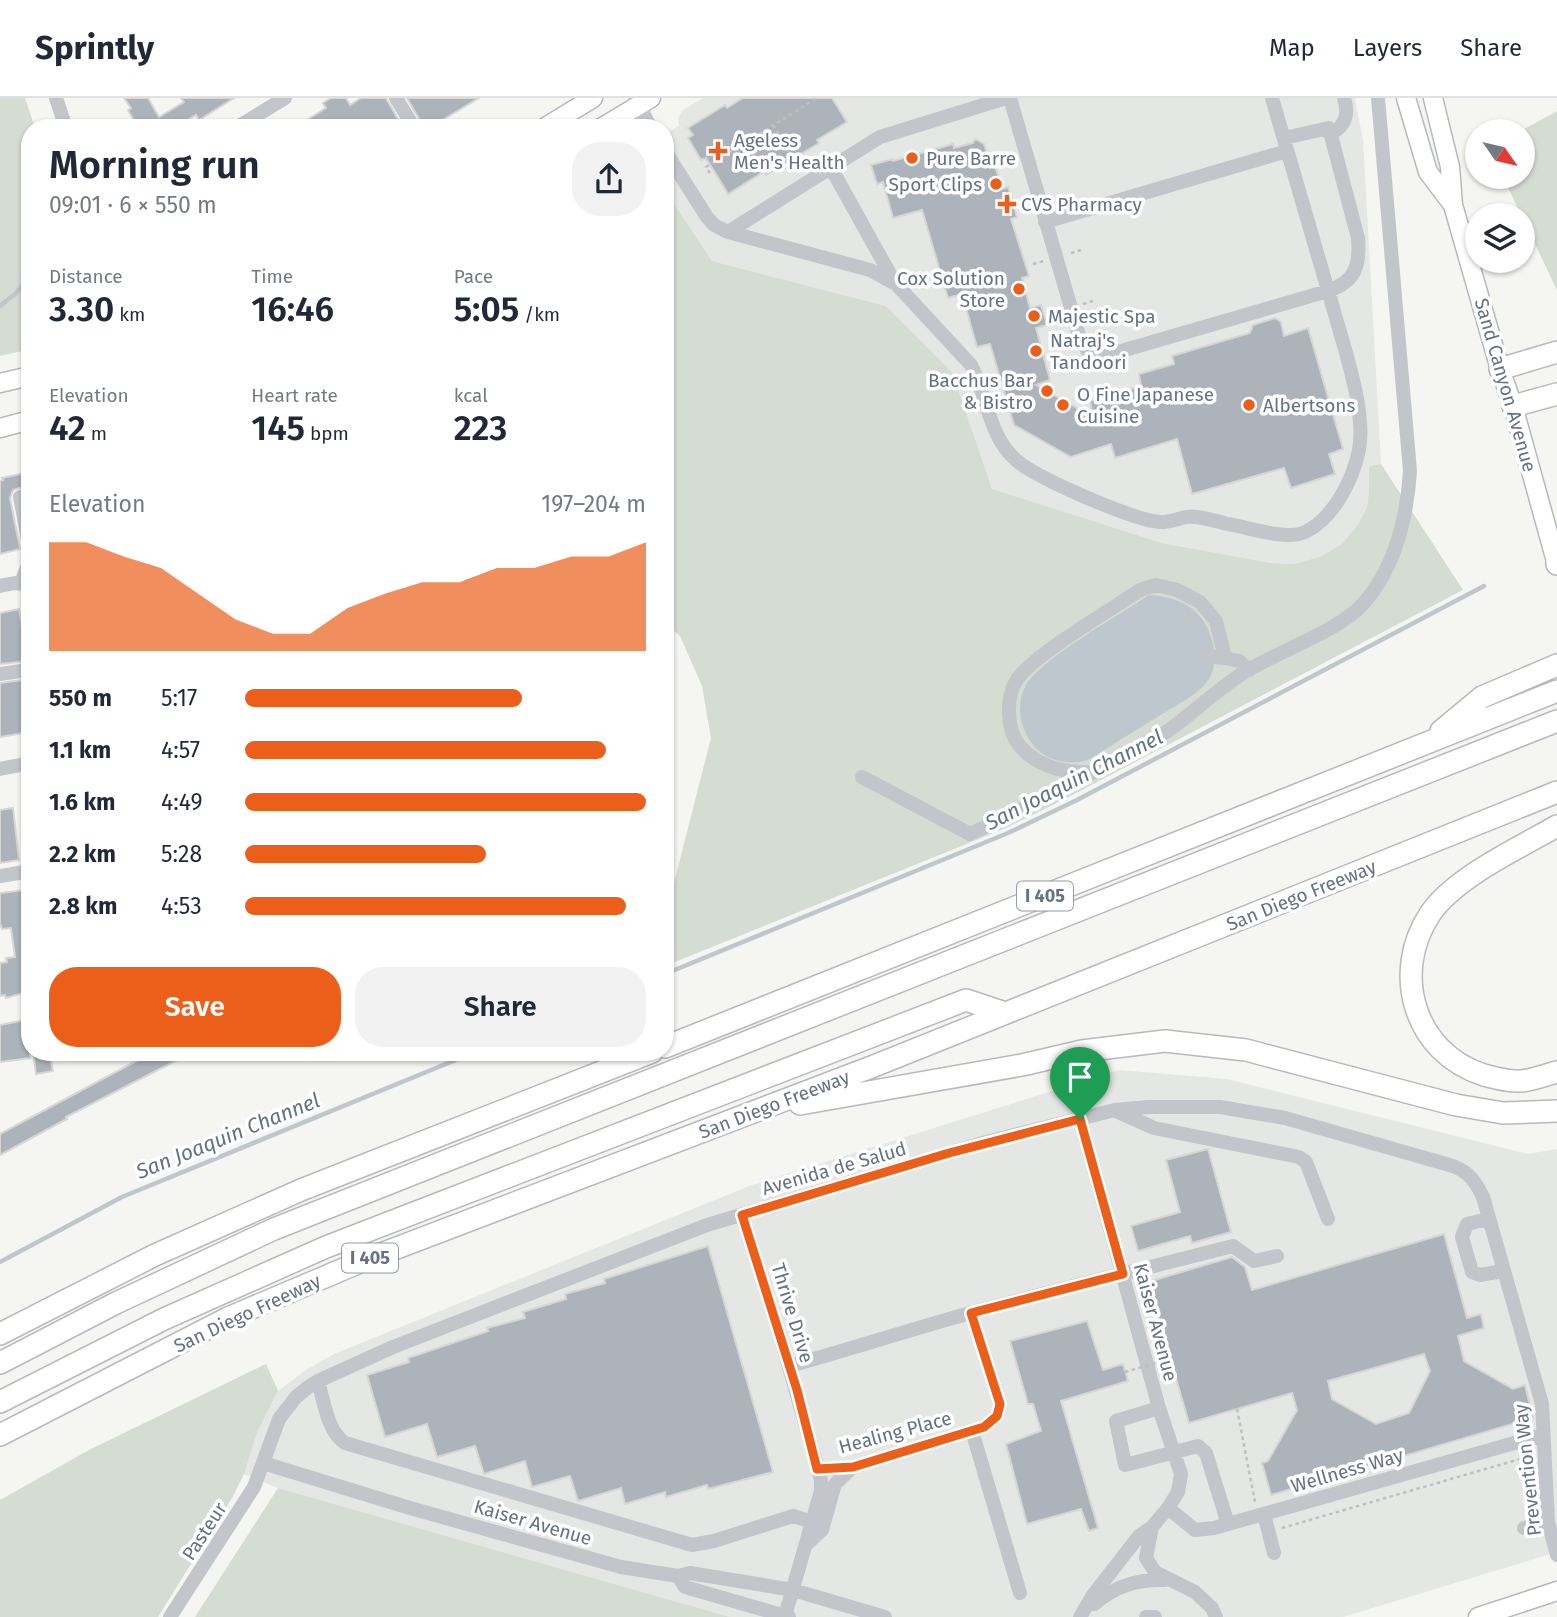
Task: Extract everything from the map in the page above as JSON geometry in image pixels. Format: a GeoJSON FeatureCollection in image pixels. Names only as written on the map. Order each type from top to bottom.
{"type":"FeatureCollection","features":[{"type":"Feature","properties":{"kind":"highway"},"geometry":{"type":"LineString","coordinates":[[1500,369],[1557,352]]}},
{"type":"Feature","properties":{"kind":"highway"},"geometry":{"type":"LineString","coordinates":[[1513,406],[1557,394]]}},
{"type":"Feature","properties":{"kind":"highway"},"geometry":{"type":"LineString","coordinates":[[1557,555],[1557,564]]}},
{"type":"Feature","properties":{"kind":"highway"},"geometry":{"type":"LineString","coordinates":[[1424,745],[1482,697],[1557,665]]}},
{"type":"Feature","properties":{"kind":"highway","name":"I 405"},"geometry":{"type":"LineString","coordinates":[[674,1043],[1557,691]]}},
{"type":"Feature","properties":{"kind":"highway"},"geometry":{"type":"LineString","coordinates":[[0,1363],[116,1303],[286,1224],[1557,721]]}},
{"type":"Feature","properties":{"kind":"highway","name":"San Diego Freeway"},"geometry":{"type":"LineString","coordinates":[[0,1435],[228,1318],[360,1262],[754,1112],[1557,792]]}},
{"type":"Feature","properties":{"kind":"highway"},"geometry":{"type":"LineString","coordinates":[[1557,826],[1464,881],[1442,899],[1420,931],[1410,972],[1411,988],[1422,1024],[1452,1059],[1470,1070],[1497,1079],[1520,1082],[1557,1072]]}},
{"type":"Feature","properties":{"kind":"highway"},"geometry":{"type":"LineString","coordinates":[[0,1402],[164,1319],[326,1247],[966,1000],[1006,1013]]}},
{"type":"Feature","properties":{"kind":"highway"},"geometry":{"type":"LineString","coordinates":[[754,1112],[1022,1065],[1093,1049],[1165,1041],[1246,1050],[1468,1107],[1503,1113],[1557,1111]]}},
{"type":"Feature","properties":{"kind":"highway"},"geometry":{"type":"LineString","coordinates":[[0,1334],[155,1255],[301,1189],[629,1061]]}},
{"type":"Feature","properties":{"kind":"main road"},"geometry":{"type":"LineString","coordinates":[[559,119],[593,98]]}},
{"type":"Feature","properties":{"kind":"main road","name":"Sand Canyon Avenue"},"geometry":{"type":"LineString","coordinates":[[1406,98],[1428,172],[1453,205]]}},
{"type":"Feature","properties":{"kind":"main road","name":"Sand Canyon Avenue"},"geometry":{"type":"LineString","coordinates":[[1433,98],[1450,167],[1453,205],[1557,564]]}},
{"type":"Feature","properties":{"kind":"main road"},"geometry":{"type":"LineString","coordinates":[[614,119],[641,100]]}},
{"type":"Feature","properties":{"kind":"main road"},"geometry":{"type":"LineString","coordinates":[[0,383],[21,378]]}},
{"type":"Feature","properties":{"kind":"main road"},"geometry":{"type":"LineString","coordinates":[[0,428],[21,422]]}},
{"type":"Feature","properties":{"kind":"main road"},"geometry":{"type":"LineString","coordinates":[[1478,1617],[1557,1591]]}},
{"type":"Feature","properties":{"kind":"street"},"geometry":{"type":"LineString","coordinates":[[56,98],[63,119]]}},
{"type":"Feature","properties":{"kind":"street"},"geometry":{"type":"LineString","coordinates":[[251,119],[285,98]]}},
{"type":"Feature","properties":{"kind":"street"},"geometry":{"type":"LineString","coordinates":[[396,98],[409,119]]}},
{"type":"Feature","properties":{"kind":"street"},"geometry":{"type":"LineString","coordinates":[[728,232],[880,137],[1008,98],[1045,222],[1080,339],[1089,353],[1104,356],[1328,292],[1348,282],[1359,255],[1358,238],[1329,128],[1285,145],[1045,222]]}},
{"type":"Feature","properties":{"kind":"street"},"geometry":{"type":"LineString","coordinates":[[831,168],[896,284],[971,365],[1003,446],[1022,465],[1094,500],[1147,519],[1172,522],[1188,517],[1276,534],[1304,534],[1324,519],[1339,498],[1359,451],[1360,429],[1351,369],[1272,98]]}},
{"type":"Feature","properties":{"kind":"street"},"geometry":{"type":"LineString","coordinates":[[1330,134],[1344,123],[1348,112],[1344,98]]}},
{"type":"Feature","properties":{"kind":"street"},"geometry":{"type":"LineString","coordinates":[[862,777],[970,834],[1031,806],[1159,737],[1219,689],[1354,613],[1364,603],[1385,572],[1404,521],[1409,496],[1410,449],[1378,98]]}},
{"type":"Feature","properties":{"kind":"street"},"geometry":{"type":"LineString","coordinates":[[641,100],[647,119]]}},
{"type":"Feature","properties":{"kind":"street"},"geometry":{"type":"LineString","coordinates":[[674,165],[707,217],[728,232],[870,270],[896,284]]}},
{"type":"Feature","properties":{"kind":"street"},"geometry":{"type":"LineString","coordinates":[[20,497],[21,502]]}},
{"type":"Feature","properties":{"kind":"street"},"geometry":{"type":"LineString","coordinates":[[0,586],[21,584]]}},
{"type":"Feature","properties":{"kind":"street"},"geometry":{"type":"LineString","coordinates":[[1094,772],[1076,773],[1037,762],[1025,753],[1014,738],[1010,720],[1010,698],[1015,682],[1029,665],[1140,590],[1156,585],[1177,590],[1200,602],[1216,621],[1225,658]]}},
{"type":"Feature","properties":{"kind":"street"},"geometry":{"type":"LineString","coordinates":[[1204,656],[1239,661],[1249,670]]}},
{"type":"Feature","properties":{"kind":"street"},"geometry":{"type":"LineString","coordinates":[[0,674],[21,671]]}},
{"type":"Feature","properties":{"kind":"street"},"geometry":{"type":"LineString","coordinates":[[0,769],[21,765]]}},
{"type":"Feature","properties":{"kind":"street"},"geometry":{"type":"LineString","coordinates":[[0,876],[21,872]]}},
{"type":"Feature","properties":{"kind":"street","name":"Avenida de Salud"},"geometry":{"type":"LineString","coordinates":[[263,1463],[279,1419],[296,1397],[318,1381],[393,1347],[707,1225],[959,1150],[1115,1110],[1220,1107],[1285,1118],[1453,1166],[1467,1172],[1475,1181]]}},
{"type":"Feature","properties":{"kind":"street"},"geometry":{"type":"LineString","coordinates":[[1115,1110],[1154,1128],[1298,1157],[1306,1163],[1328,1219]]}},
{"type":"Feature","properties":{"kind":"street","name":"Kaiser Avenue"},"geometry":{"type":"LineString","coordinates":[[1080,1119],[1159,1408],[1181,1474],[1178,1492],[1168,1508],[1152,1527],[1139,1536],[1093,1595],[1082,1614]]}},
{"type":"Feature","properties":{"kind":"street","name":"Prevention Way"},"geometry":{"type":"LineString","coordinates":[[1475,1181],[1483,1197],[1542,1404],[1548,1522],[1557,1555]]}},
{"type":"Feature","properties":{"kind":"street","name":"Thrive Drive"},"geometry":{"type":"LineString","coordinates":[[742,1215],[821,1480],[821,1491],[787,1616]]}},
{"type":"Feature","properties":{"kind":"street"},"geometry":{"type":"LineString","coordinates":[[1488,1219],[1467,1224],[1462,1237],[1472,1272],[1480,1275],[1503,1271]]}},
{"type":"Feature","properties":{"kind":"street"},"geometry":{"type":"LineString","coordinates":[[789,1366],[831,1356],[971,1313],[1233,1246],[1254,1261],[1277,1256]]}},
{"type":"Feature","properties":{"kind":"street","name":"Healing Place"},"geometry":{"type":"LineString","coordinates":[[817,1469],[853,1467],[984,1427],[997,1416],[1000,1404],[971,1313]]}},
{"type":"Feature","properties":{"kind":"street"},"geometry":{"type":"LineString","coordinates":[[318,1381],[331,1425],[337,1438],[345,1443],[692,1545],[714,1541],[793,1516],[812,1522]]}},
{"type":"Feature","properties":{"kind":"street"},"geometry":{"type":"LineString","coordinates":[[1159,1408],[1116,1421],[1125,1465],[1198,1446],[1206,1453],[1228,1524]]}},
{"type":"Feature","properties":{"kind":"street"},"geometry":{"type":"LineString","coordinates":[[972,1431],[1020,1593]]}},
{"type":"Feature","properties":{"kind":"street","name":"Wellness Way"},"geometry":{"type":"LineString","coordinates":[[1168,1508],[1195,1530],[1228,1524],[1543,1435]]}},
{"type":"Feature","properties":{"kind":"street","name":"Kaiser Avenue"},"geometry":{"type":"LineString","coordinates":[[263,1463],[410,1508],[621,1567],[678,1576],[685,1587],[787,1616]]}},
{"type":"Feature","properties":{"kind":"street","name":"Pasteur"},"geometry":{"type":"LineString","coordinates":[[170,1617],[248,1498],[263,1463]]}},
{"type":"Feature","properties":{"kind":"street","name":"Thrive Drive"},"geometry":{"type":"LineString","coordinates":[[806,1545],[822,1530],[835,1484],[853,1467]]}},
{"type":"Feature","properties":{"kind":"street"},"geometry":{"type":"LineString","coordinates":[[1264,1514],[1274,1553]]}},
{"type":"Feature","properties":{"kind":"street"},"geometry":{"type":"LineString","coordinates":[[1524,1528],[1548,1522]]}},
{"type":"Feature","properties":{"kind":"street"},"geometry":{"type":"LineString","coordinates":[[1152,1527],[1146,1558],[1155,1572],[1195,1592],[1212,1608],[1216,1617]]}},
{"type":"Feature","properties":{"kind":"street"},"geometry":{"type":"LineString","coordinates":[[678,1576],[690,1573],[793,1590],[885,1617]]}},
{"type":"Feature","properties":{"kind":"street","name":"Kaiser Avenue"},"geometry":{"type":"LineString","coordinates":[[1082,1614],[1107,1593],[1130,1582],[1171,1580]]}},
{"type":"Feature","properties":{"kind":"street"},"geometry":{"type":"LineString","coordinates":[[1146,1617],[1155,1617]]}},
{"type":"Feature","properties":{"kind":"path"},"geometry":{"type":"LineString","coordinates":[[710,173],[706,167],[817,98]]}},
{"type":"Feature","properties":{"kind":"path"},"geometry":{"type":"LineString","coordinates":[[774,125],[804,174]]}},
{"type":"Feature","properties":{"kind":"path"},"geometry":{"type":"LineString","coordinates":[[786,169],[807,157]]}},
{"type":"Feature","properties":{"kind":"path"},"geometry":{"type":"LineString","coordinates":[[1064,255],[1082,250]]}},
{"type":"Feature","properties":{"kind":"path"},"geometry":{"type":"LineString","coordinates":[[1033,264],[1047,260]]}},
{"type":"Feature","properties":{"kind":"path"},"geometry":{"type":"LineString","coordinates":[[1080,305],[1096,300]]}},
{"type":"Feature","properties":{"kind":"path"},"geometry":{"type":"LineString","coordinates":[[1125,1373],[1170,1359]]}},
{"type":"Feature","properties":{"kind":"shaded area"},"geometry":{"type":"Polygon","coordinates":[[[0,98],[25,98],[32,119],[21,119],[21,351],[0,356],[0,98]]]}},
{"type":"Feature","properties":{"kind":"shaded area"},"geometry":{"type":"Polygon","coordinates":[[[703,98],[1357,98],[1355,99],[1363,140],[1381,464],[1369,466],[1367,507],[1359,523],[1342,544],[1319,557],[1294,564],[1271,563],[1162,543],[991,489],[952,372],[886,306],[712,261],[674,204],[674,129],[679,126],[678,118],[683,110],[703,98]]]}},
{"type":"Feature","properties":{"kind":"shaded area"},"geometry":{"type":"Polygon","coordinates":[[[1557,111],[1557,290],[1535,244],[1535,203],[1515,203],[1509,189],[1535,189],[1535,123],[1557,111]]]}},
{"type":"Feature","properties":{"kind":"shaded area"},"geometry":{"type":"Polygon","coordinates":[[[674,204],[712,261],[886,306],[952,372],[992,489],[1162,543],[1271,563],[1294,564],[1319,557],[1342,544],[1359,523],[1367,507],[1369,466],[1381,464],[1463,590],[1006,828],[674,962],[674,883],[711,738],[702,686],[680,636],[674,631],[674,204]]]}},
{"type":"Feature","properties":{"kind":"shaded area"},"geometry":{"type":"Polygon","coordinates":[[[1149,595],[1165,597],[1187,605],[1204,622],[1214,650],[1214,666],[1209,679],[1187,699],[1088,760],[1066,762],[1046,756],[1029,740],[1022,725],[1020,708],[1026,685],[1034,674],[1064,650],[1149,595]]]}},
{"type":"Feature","properties":{"kind":"shaded area"},"geometry":{"type":"Polygon","coordinates":[[[1119,1070],[1227,1079],[1528,1154],[1557,1149],[1557,1552],[1343,1617],[730,1617],[278,1488],[244,1474],[257,1433],[278,1391],[334,1354],[752,1185],[1119,1070]]]}},
{"type":"Feature","properties":{"kind":"shaded area"},"geometry":{"type":"Polygon","coordinates":[[[266,1364],[278,1391],[257,1433],[244,1474],[158,1617],[0,1617],[0,1500],[89,1450],[266,1364]]]}},
{"type":"Feature","properties":{"kind":"shaded area"},"geometry":{"type":"Polygon","coordinates":[[[278,1488],[730,1617],[195,1617],[278,1488]]]}},
{"type":"Feature","properties":{"kind":"building"},"geometry":{"type":"Polygon","coordinates":[[[124,98],[148,98],[159,117],[184,102],[181,98],[234,98],[201,119],[196,115],[190,119],[133,119],[128,110],[131,108],[124,98]]]}},
{"type":"Feature","properties":{"kind":"building"},"geometry":{"type":"Polygon","coordinates":[[[331,98],[346,98],[350,105],[361,98],[386,98],[398,119],[308,119],[326,108],[323,103],[331,98]]]}},
{"type":"Feature","properties":{"kind":"building"},"geometry":{"type":"Polygon","coordinates":[[[407,98],[479,98],[444,119],[419,119],[407,98]]]}},
{"type":"Feature","properties":{"kind":"building"},"geometry":{"type":"Polygon","coordinates":[[[743,98],[832,98],[847,122],[817,140],[819,143],[728,194],[706,158],[701,160],[688,138],[693,135],[688,128],[725,105],[727,108],[743,98]]]}},
{"type":"Feature","properties":{"kind":"building"},"geometry":{"type":"Polygon","coordinates":[[[975,139],[984,144],[990,163],[994,162],[1002,189],[1008,187],[1017,217],[1011,219],[1029,276],[1022,278],[1030,308],[1041,305],[1047,325],[1036,328],[1050,380],[1036,385],[1093,417],[1090,401],[1141,386],[1139,374],[1174,364],[1172,356],[1250,333],[1253,325],[1275,318],[1281,322],[1284,336],[1308,328],[1343,449],[1329,454],[1335,474],[1291,488],[1284,468],[1192,494],[1177,439],[1115,458],[1111,444],[1071,457],[1014,425],[990,344],[977,347],[962,294],[948,298],[922,210],[893,218],[883,182],[877,184],[871,165],[953,144],[954,148],[973,143],[975,139]]]}},
{"type":"Feature","properties":{"kind":"building"},"geometry":{"type":"Polygon","coordinates":[[[21,474],[21,488],[13,490],[10,498],[20,549],[0,554],[0,481],[2,478],[21,474]]]}},
{"type":"Feature","properties":{"kind":"building"},"geometry":{"type":"Polygon","coordinates":[[[19,609],[21,662],[0,664],[0,613],[19,609]]]}},
{"type":"Feature","properties":{"kind":"building"},"geometry":{"type":"Polygon","coordinates":[[[21,680],[21,734],[0,737],[0,683],[21,680]]]}},
{"type":"Feature","properties":{"kind":"building"},"geometry":{"type":"Polygon","coordinates":[[[13,808],[19,860],[0,863],[0,810],[13,808]]]}},
{"type":"Feature","properties":{"kind":"building"},"geometry":{"type":"Polygon","coordinates":[[[21,891],[21,994],[6,998],[5,995],[0,996],[0,963],[7,962],[6,958],[15,957],[11,928],[2,929],[0,923],[0,893],[21,891]]]}},
{"type":"Feature","properties":{"kind":"building"},"geometry":{"type":"Polygon","coordinates":[[[21,1021],[21,1059],[0,1062],[0,1025],[21,1021]]]}},
{"type":"Feature","properties":{"kind":"building"},"geometry":{"type":"Polygon","coordinates":[[[34,1061],[51,1061],[53,1071],[36,1074],[34,1061]]]}},
{"type":"Feature","properties":{"kind":"building"},"geometry":{"type":"Polygon","coordinates":[[[136,1061],[175,1061],[66,1117],[67,1119],[0,1155],[0,1134],[136,1061]]]}},
{"type":"Feature","properties":{"kind":"building"},"geometry":{"type":"Polygon","coordinates":[[[1208,1149],[1231,1232],[1192,1243],[1190,1236],[1138,1251],[1131,1226],[1180,1212],[1166,1160],[1208,1149]]]}},
{"type":"Feature","properties":{"kind":"building"},"geometry":{"type":"Polygon","coordinates":[[[1444,1234],[1467,1318],[1481,1314],[1484,1328],[1458,1336],[1464,1361],[1513,1389],[1525,1385],[1533,1418],[1271,1495],[1262,1463],[1268,1461],[1297,1410],[1292,1393],[1189,1423],[1148,1282],[1232,1257],[1245,1267],[1252,1290],[1444,1234]],[[1424,1354],[1328,1381],[1332,1399],[1376,1424],[1409,1413],[1430,1371],[1424,1354]]]}},
{"type":"Feature","properties":{"kind":"building"},"geometry":{"type":"Polygon","coordinates":[[[708,1246],[773,1472],[708,1489],[707,1485],[666,1497],[665,1492],[625,1504],[621,1488],[578,1501],[570,1476],[532,1487],[525,1461],[484,1474],[475,1446],[437,1457],[427,1424],[385,1437],[367,1375],[409,1362],[408,1358],[488,1331],[487,1328],[525,1318],[523,1312],[566,1299],[565,1294],[605,1283],[604,1279],[708,1246]]]}},
{"type":"Feature","properties":{"kind":"building"},"geometry":{"type":"Polygon","coordinates":[[[1087,1321],[1103,1370],[1123,1364],[1128,1381],[1061,1401],[1098,1528],[1089,1531],[1081,1509],[1027,1524],[1006,1444],[1041,1431],[1033,1404],[1028,1404],[1010,1341],[1087,1321]]]}},
{"type":"Feature","properties":{"kind":"waterway"},"geometry":{"type":"LineString","coordinates":[[0,306],[21,288]]}},
{"type":"Feature","properties":{"kind":"waterway","name":"San Joaquin Channel"},"geometry":{"type":"LineString","coordinates":[[674,970],[1008,833],[1077,800],[1484,586]]}},
{"type":"Feature","properties":{"kind":"waterway","name":"San Joaquin Channel"},"geometry":{"type":"LineString","coordinates":[[0,1262],[122,1197],[453,1061]]}},
{"type":"Feature","properties":{"kind":"place","name":"Ageless Men's Health"},"geometry":{"type":"Point","coordinates":[718,151]}},
{"type":"Feature","properties":{"kind":"place","name":"Pure Barre"},"geometry":{"type":"Point","coordinates":[912,158]}},
{"type":"Feature","properties":{"kind":"place","name":"Sport Clips"},"geometry":{"type":"Point","coordinates":[996,184]}},
{"type":"Feature","properties":{"kind":"place","name":"CVS Pharmacy"},"geometry":{"type":"Point","coordinates":[1007,204]}},
{"type":"Feature","properties":{"kind":"place","name":"Cox Solution Store"},"geometry":{"type":"Point","coordinates":[1019,289]}},
{"type":"Feature","properties":{"kind":"place","name":"Majestic Spa"},"geometry":{"type":"Point","coordinates":[1034,316]}},
{"type":"Feature","properties":{"kind":"place","name":"Natraj's Tandoori"},"geometry":{"type":"Point","coordinates":[1036,351]}},
{"type":"Feature","properties":{"kind":"place","name":"Bacchus Bar & Bistro"},"geometry":{"type":"Point","coordinates":[1047,391]}},
{"type":"Feature","properties":{"kind":"place","name":"O Fine Japanese Cuisine"},"geometry":{"type":"Point","coordinates":[1063,405]}},
{"type":"Feature","properties":{"kind":"place","name":"Albertsons"},"geometry":{"type":"Point","coordinates":[1249,405]}},
{"type":"Feature","properties":{"kind":"route"},"geometry":{"type":"LineString","coordinates":[[1080,1119],[1123,1274],[971,1313],[1000,1404],[997,1416],[984,1427],[853,1467],[817,1469],[797,1390],[742,1215],[949,1153],[1080,1119]]}}]}
